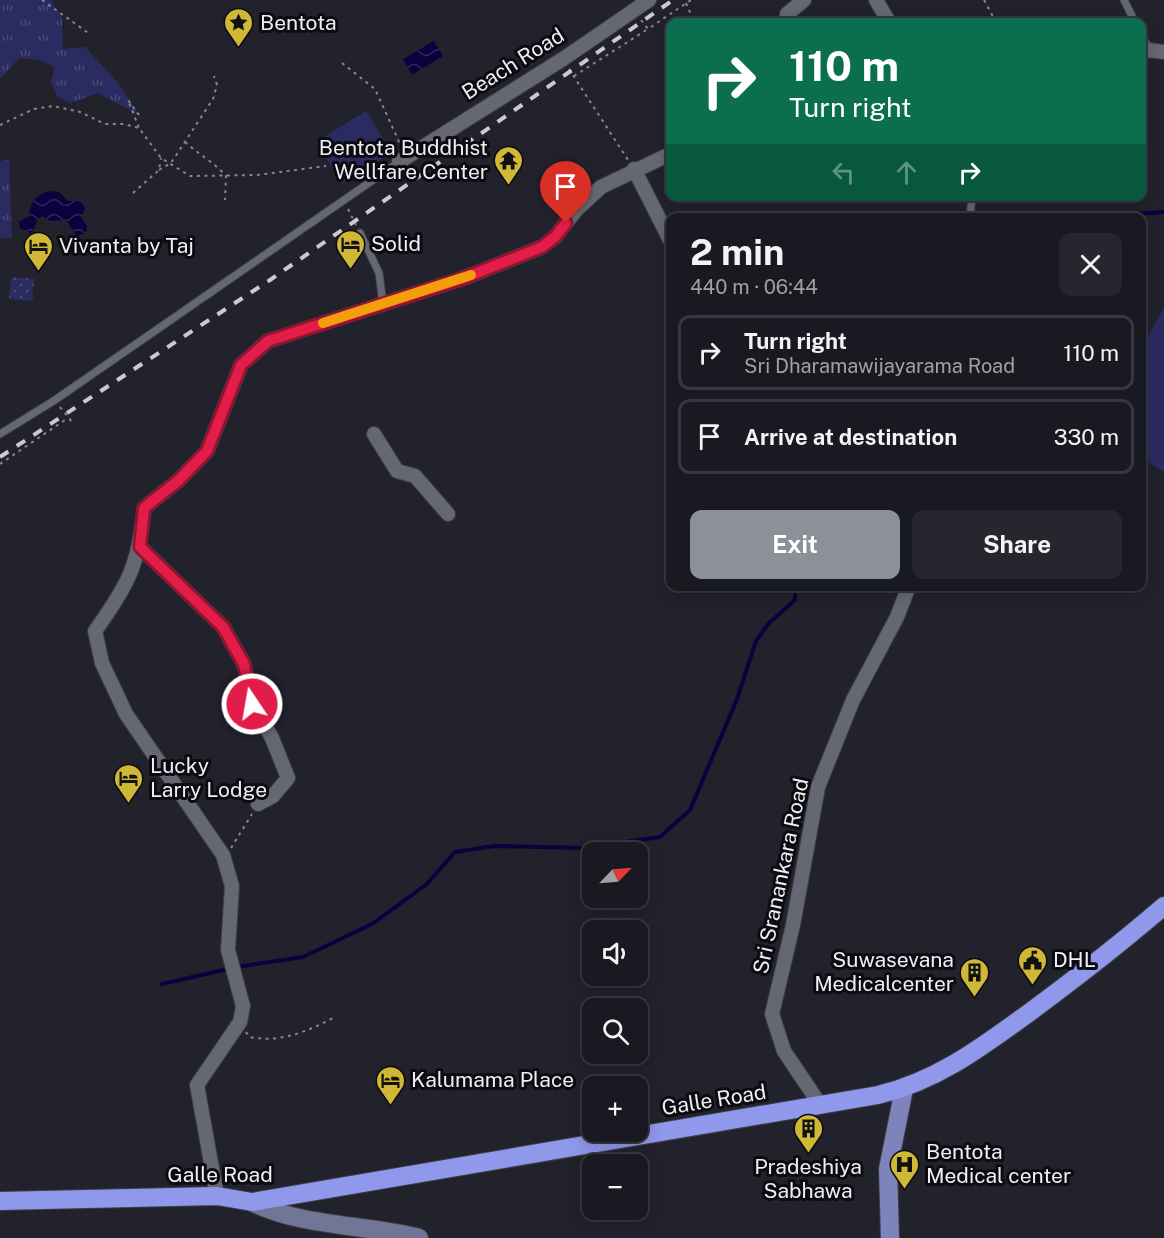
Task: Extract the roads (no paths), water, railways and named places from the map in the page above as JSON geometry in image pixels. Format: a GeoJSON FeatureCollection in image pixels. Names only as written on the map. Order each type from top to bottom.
{"type":"FeatureCollection","features":[{"type":"Feature","properties":{"kind":"highway","name":"Galle Road"},"geometry":{"type":"LineString","coordinates":[[0,1202],[217,1196],[252,1202],[617,1138],[821,1106],[904,1089],[936,1075],[983,1046],[1080,976],[1164,906]]}},
{"type":"Feature","properties":{"kind":"main road"},"geometry":{"type":"LineString","coordinates":[[890,1238],[888,1168],[904,1089]]}},
{"type":"Feature","properties":{"kind":"street","name":"Beach Road"},"geometry":{"type":"LineString","coordinates":[[402,160],[563,59],[649,0]]}},
{"type":"Feature","properties":{"kind":"street"},"geometry":{"type":"LineString","coordinates":[[786,18],[787,14],[804,0]]}},
{"type":"Feature","properties":{"kind":"street"},"geometry":{"type":"LineString","coordinates":[[876,0],[887,18]]}},
{"type":"Feature","properties":{"kind":"street"},"geometry":{"type":"LineString","coordinates":[[1146,52],[1164,52]]}},
{"type":"Feature","properties":{"kind":"street"},"geometry":{"type":"LineString","coordinates":[[217,1196],[197,1085],[240,1022],[243,1006],[228,950],[232,886],[223,855],[126,714],[102,663],[95,631],[124,590],[140,547],[144,508],[179,480],[207,451],[241,365],[268,341],[464,278],[542,247],[555,237],[577,209],[601,187],[634,169],[666,156]]}},
{"type":"Feature","properties":{"kind":"street"},"geometry":{"type":"LineString","coordinates":[[634,169],[666,232]]}},
{"type":"Feature","properties":{"kind":"street"},"geometry":{"type":"LineString","coordinates":[[374,434],[397,471],[415,476],[448,514]]}},
{"type":"Feature","properties":{"kind":"street"},"geometry":{"type":"LineString","coordinates":[[140,547],[223,627],[244,664],[252,704],[272,738],[288,778],[273,796],[258,804]]}},
{"type":"Feature","properties":{"kind":"street","name":"Sri Sranankara Road"},"geometry":{"type":"LineString","coordinates":[[821,1106],[784,1052],[772,1014],[793,925],[818,788],[853,700],[897,617],[907,591]]}},
{"type":"Feature","properties":{"kind":"street"},"geometry":{"type":"LineString","coordinates":[[252,1202],[281,1215],[419,1238]]}},
{"type":"Feature","properties":{"kind":"lane"},"geometry":{"type":"LineString","coordinates":[[1124,0],[1133,18]]}},
{"type":"Feature","properties":{"kind":"lane"},"geometry":{"type":"LineString","coordinates":[[0,434],[55,400],[271,248],[402,160]]}},
{"type":"Feature","properties":{"kind":"lane"},"geometry":{"type":"LineString","coordinates":[[360,233],[379,273],[383,304]]}},
{"type":"Feature","properties":{"kind":"water"},"geometry":{"type":"Polygon","coordinates":[[[434,41],[443,56],[412,75],[403,59],[434,41]]]}},
{"type":"Feature","properties":{"kind":"water"},"geometry":{"type":"Polygon","coordinates":[[[52,191],[59,192],[68,201],[76,200],[83,204],[85,209],[81,217],[87,226],[86,234],[76,235],[66,220],[50,221],[42,216],[37,220],[33,232],[30,233],[20,228],[19,221],[29,216],[35,199],[52,191]]]}},
{"type":"Feature","properties":{"kind":"waterway"},"geometry":{"type":"LineString","coordinates":[[1146,213],[1164,212]]}},
{"type":"Feature","properties":{"kind":"waterway"},"geometry":{"type":"LineString","coordinates":[[236,967],[303,957],[372,924],[427,884],[455,852],[494,846],[583,848],[660,837],[690,810],[737,699],[756,641],[769,623],[795,600],[795,591]]}},
{"type":"Feature","properties":{"kind":"waterway"},"geometry":{"type":"LineString","coordinates":[[162,984],[228,969]]}},
{"type":"Feature","properties":{"kind":"railway"},"geometry":{"type":"LineString","coordinates":[[0,457],[270,280],[673,0]]}},
{"type":"Feature","properties":{"kind":"place","name":"Bentota"},"geometry":{"type":"Point","coordinates":[239,48]}},
{"type":"Feature","properties":{"kind":"place","name":"Bentota Buddhist Wellfare Center"},"geometry":{"type":"Point","coordinates":[509,186]}},
{"type":"Feature","properties":{"kind":"place","name":"Solid"},"geometry":{"type":"Point","coordinates":[350,270]}},
{"type":"Feature","properties":{"kind":"place","name":"Vivanta by Taj"},"geometry":{"type":"Point","coordinates":[38,272]}},
{"type":"Feature","properties":{"kind":"place","name":"Lucky Larry Lodge"},"geometry":{"type":"Point","coordinates":[129,804]}},
{"type":"Feature","properties":{"kind":"place","name":"DHL"},"geometry":{"type":"Point","coordinates":[1032,986]}},
{"type":"Feature","properties":{"kind":"place","name":"Suwasevana Medicalcenter"},"geometry":{"type":"Point","coordinates":[975,998]}},
{"type":"Feature","properties":{"kind":"place","name":"Kalumama Place"},"geometry":{"type":"Point","coordinates":[390,1106]}},
{"type":"Feature","properties":{"kind":"place","name":"Pradeshiya Sabhawa"},"geometry":{"type":"Point","coordinates":[808,1154]}},
{"type":"Feature","properties":{"kind":"place","name":"Bentota Medical center"},"geometry":{"type":"Point","coordinates":[905,1190]}}]}
